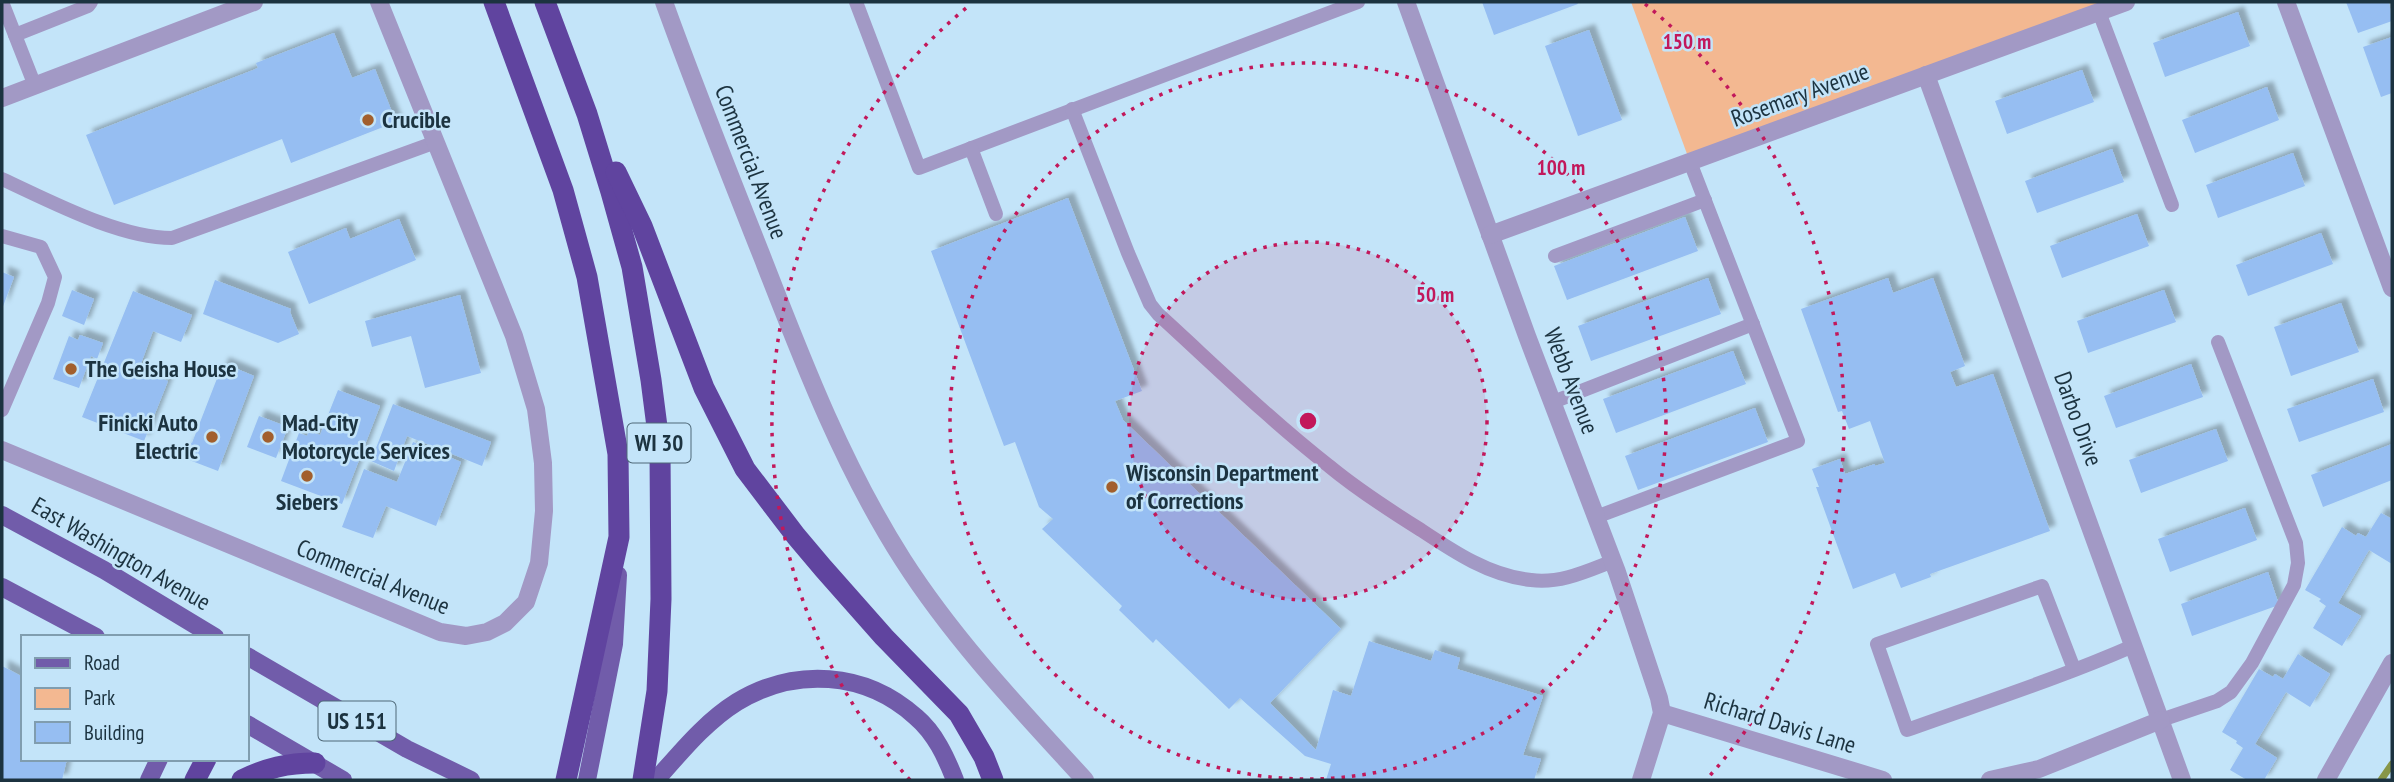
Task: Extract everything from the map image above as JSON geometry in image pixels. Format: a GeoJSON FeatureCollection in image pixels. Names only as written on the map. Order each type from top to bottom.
{"type":"FeatureCollection","features":[{"type":"Feature","properties":{"kind":"highway","name":"WI 30"},"geometry":{"type":"LineString","coordinates":[[494,2],[563,190],[587,277],[618,454],[620,537]]}},
{"type":"Feature","properties":{"kind":"highway","name":"WI 30"},"geometry":{"type":"LineString","coordinates":[[545,2],[587,114],[632,267],[660,450],[661,599],[657,678],[643,780]]}},
{"type":"Feature","properties":{"kind":"highway"},"geometry":{"type":"LineString","coordinates":[[587,114],[642,226],[704,388],[745,469],[823,568],[884,637],[959,714],[984,757],[993,780]]}},
{"type":"Feature","properties":{"kind":"highway"},"geometry":{"type":"LineString","coordinates":[[566,780],[620,537]]}},
{"type":"Feature","properties":{"kind":"highway"},"geometry":{"type":"LineString","coordinates":[[195,780],[205,761]]}},
{"type":"Feature","properties":{"kind":"highway"},"geometry":{"type":"LineString","coordinates":[[242,780],[265,769],[288,763],[315,763]]}},
{"type":"Feature","properties":{"kind":"main road","name":"East Washington Avenue"},"geometry":{"type":"LineString","coordinates":[[2,514],[104,570],[212,635]]}},
{"type":"Feature","properties":{"kind":"main road","name":"WI 30"},"geometry":{"type":"LineString","coordinates":[[587,780],[614,644],[620,537]]}},
{"type":"Feature","properties":{"kind":"main road"},"geometry":{"type":"LineString","coordinates":[[2,587],[92,635]]}},
{"type":"Feature","properties":{"kind":"main road","name":"US 151"},"geometry":{"type":"LineString","coordinates":[[248,657],[407,750],[471,780]]}},
{"type":"Feature","properties":{"kind":"main road"},"geometry":{"type":"LineString","coordinates":[[656,780],[703,728],[739,701],[792,680],[824,678],[852,682],[884,694],[917,717],[936,739],[955,780]]}},
{"type":"Feature","properties":{"kind":"main road","name":"US 151"},"geometry":{"type":"LineString","coordinates":[[248,725],[343,780]]}},
{"type":"Feature","properties":{"kind":"main road"},"geometry":{"type":"LineString","coordinates":[[149,780],[158,761]]}},
{"type":"Feature","properties":{"kind":"street","name":"Commercial Avenue"},"geometry":{"type":"LineString","coordinates":[[2,450],[440,632],[466,636],[487,632],[505,623],[526,602],[539,563],[544,499],[543,463],[536,409],[514,336],[379,2]]}},
{"type":"Feature","properties":{"kind":"street","name":"Commercial Avenue"},"geometry":{"type":"LineString","coordinates":[[664,2],[801,356],[854,474],[917,582],[959,638],[1085,780]]}},
{"type":"Feature","properties":{"kind":"street","name":"Webb Avenue"},"geometry":{"type":"LineString","coordinates":[[1406,2],[1490,235],[1613,561],[1662,713]]}},
{"type":"Feature","properties":{"kind":"street","name":"Rosemary Avenue"},"geometry":{"type":"LineString","coordinates":[[1490,235],[2126,2]]}},
{"type":"Feature","properties":{"kind":"street"},"geometry":{"type":"LineString","coordinates":[[2286,2],[2392,288]]}},
{"type":"Feature","properties":{"kind":"street"},"geometry":{"type":"LineString","coordinates":[[2,98],[245,3]]}},
{"type":"Feature","properties":{"kind":"street","name":"Darbo Drive"},"geometry":{"type":"LineString","coordinates":[[1926,75],[2182,780]]}},
{"type":"Feature","properties":{"kind":"street"},"geometry":{"type":"LineString","coordinates":[[2326,780],[2392,663]]}},
{"type":"Feature","properties":{"kind":"street"},"geometry":{"type":"LineString","coordinates":[[1641,780],[1662,713]]}},
{"type":"Feature","properties":{"kind":"street","name":"Richard Davis Lane"},"geometry":{"type":"LineString","coordinates":[[1662,713],[1883,780]]}},
{"type":"Feature","properties":{"kind":"street"},"geometry":{"type":"LineString","coordinates":[[1990,780],[2039,769],[2161,720]]}},
{"type":"Feature","properties":{"kind":"lane"},"geometry":{"type":"LineString","coordinates":[[2,2],[34,86]]}},
{"type":"Feature","properties":{"kind":"lane"},"geometry":{"type":"LineString","coordinates":[[15,35],[88,6],[91,2]]}},
{"type":"Feature","properties":{"kind":"lane"},"geometry":{"type":"LineString","coordinates":[[856,2],[919,168],[1358,2]]}},
{"type":"Feature","properties":{"kind":"lane"},"geometry":{"type":"LineString","coordinates":[[2099,12],[2172,205]]}},
{"type":"Feature","properties":{"kind":"lane"},"geometry":{"type":"LineString","coordinates":[[1072,109],[1150,304],[1327,465],[1440,543],[1478,565],[1510,576],[1552,580],[1575,576],[1613,561]]}},
{"type":"Feature","properties":{"kind":"lane"},"geometry":{"type":"LineString","coordinates":[[2,179],[132,233],[151,238],[172,238],[436,142]]}},
{"type":"Feature","properties":{"kind":"lane"},"geometry":{"type":"LineString","coordinates":[[971,148],[996,214]]}},
{"type":"Feature","properties":{"kind":"lane"},"geometry":{"type":"LineString","coordinates":[[1596,517],[1798,441],[1690,162]]}},
{"type":"Feature","properties":{"kind":"lane"},"geometry":{"type":"LineString","coordinates":[[1555,256],[1705,200]]}},
{"type":"Feature","properties":{"kind":"lane"},"geometry":{"type":"LineString","coordinates":[[2,236],[41,247],[55,277],[48,303],[2,410]]}},
{"type":"Feature","properties":{"kind":"lane"},"geometry":{"type":"LineString","coordinates":[[1553,402],[1753,324]]}},
{"type":"Feature","properties":{"kind":"lane"},"geometry":{"type":"LineString","coordinates":[[2161,720],[2217,701],[2231,692],[2252,663],[2294,585],[2298,563],[2296,543],[2218,342]]}},
{"type":"Feature","properties":{"kind":"lane"},"geometry":{"type":"LineString","coordinates":[[2074,669],[2042,586],[1877,644],[1907,730],[2074,669],[2133,646]]}},
{"type":"Feature","properties":{"kind":"green space"},"geometry":{"type":"Polygon","coordinates":[[[1631,2],[2126,2],[1690,162],[1631,2]]]}},
{"type":"Feature","properties":{"kind":"building"},"geometry":{"type":"Polygon","coordinates":[[[1482,2],[1577,2],[1578,4],[1494,35],[1482,2]]]}},
{"type":"Feature","properties":{"kind":"building"},"geometry":{"type":"Polygon","coordinates":[[[2346,2],[2389,2],[2392,21],[2358,33],[2346,2]]]}},
{"type":"Feature","properties":{"kind":"building"},"geometry":{"type":"Polygon","coordinates":[[[2238,12],[2250,46],[2165,77],[2153,43],[2238,12]]]}},
{"type":"Feature","properties":{"kind":"building"},"geometry":{"type":"Polygon","coordinates":[[[1589,30],[1622,120],[1578,136],[1545,46],[1589,30]]]}},
{"type":"Feature","properties":{"kind":"building"},"geometry":{"type":"Polygon","coordinates":[[[334,33],[352,78],[375,69],[396,122],[291,163],[282,139],[114,205],[86,135],[258,68],[256,63],[334,33]]]}},
{"type":"Feature","properties":{"kind":"building"},"geometry":{"type":"Polygon","coordinates":[[[2392,37],[2392,93],[2381,97],[2363,47],[2392,37]]]}},
{"type":"Feature","properties":{"kind":"building"},"geometry":{"type":"Polygon","coordinates":[[[2082,70],[2094,102],[2007,134],[1995,101],[2082,70]]]}},
{"type":"Feature","properties":{"kind":"building"},"geometry":{"type":"Polygon","coordinates":[[[2267,87],[2279,120],[2195,153],[2182,120],[2267,87]]]}},
{"type":"Feature","properties":{"kind":"building"},"geometry":{"type":"Polygon","coordinates":[[[2112,149],[2124,182],[2037,213],[2025,181],[2112,149]]]}},
{"type":"Feature","properties":{"kind":"building"},"geometry":{"type":"Polygon","coordinates":[[[2293,153],[2305,186],[2218,218],[2206,185],[2293,153]]]}},
{"type":"Feature","properties":{"kind":"building","name":"Wisconsin Department of Corrections"},"geometry":{"type":"Polygon","coordinates":[[[1068,198],[1142,391],[1115,401],[1123,420],[1341,629],[1270,703],[1316,750],[1333,690],[1351,696],[1369,641],[1431,661],[1435,650],[1460,658],[1457,669],[1543,696],[1523,755],[1541,759],[1534,780],[1326,780],[1331,764],[1305,756],[1240,698],[1229,709],[1156,639],[1153,643],[1119,610],[1122,606],[1042,529],[1053,519],[1039,507],[1015,442],[1004,446],[931,251],[1068,198]]]}},
{"type":"Feature","properties":{"kind":"building"},"geometry":{"type":"Polygon","coordinates":[[[2137,214],[2149,246],[2062,278],[2050,246],[2137,214]]]}},
{"type":"Feature","properties":{"kind":"building"},"geometry":{"type":"Polygon","coordinates":[[[1685,217],[1698,251],[1567,300],[1554,266],[1685,217]]]}},
{"type":"Feature","properties":{"kind":"building"},"geometry":{"type":"Polygon","coordinates":[[[399,219],[416,260],[309,304],[288,252],[346,228],[350,239],[399,219]]]}},
{"type":"Feature","properties":{"kind":"building"},"geometry":{"type":"Polygon","coordinates":[[[2321,233],[2333,264],[2248,296],[2236,265],[2321,233]]]}},
{"type":"Feature","properties":{"kind":"building"},"geometry":{"type":"Polygon","coordinates":[[[2,272],[14,277],[2,309],[2,272]]]}},
{"type":"Feature","properties":{"kind":"building"},"geometry":{"type":"Polygon","coordinates":[[[1708,278],[1721,314],[1591,361],[1578,326],[1708,278]]]}},
{"type":"Feature","properties":{"kind":"building"},"geometry":{"type":"Polygon","coordinates":[[[1888,278],[1893,293],[1933,278],[1965,366],[1950,372],[1956,387],[1993,374],[2050,531],[1930,574],[1931,577],[1901,588],[1895,573],[1853,589],[1812,469],[1840,459],[1845,474],[1885,463],[1870,421],[1849,429],[1842,411],[1838,412],[1801,309],[1888,278]]]}},
{"type":"Feature","properties":{"kind":"building"},"geometry":{"type":"Polygon","coordinates":[[[215,280],[291,309],[299,334],[278,343],[203,314],[215,280]]]}},
{"type":"Feature","properties":{"kind":"building"},"geometry":{"type":"Polygon","coordinates":[[[72,290],[94,299],[84,325],[62,316],[72,290]]]}},
{"type":"Feature","properties":{"kind":"building"},"geometry":{"type":"Polygon","coordinates":[[[2164,290],[2176,322],[2088,353],[2077,321],[2164,290]]]}},
{"type":"Feature","properties":{"kind":"building"},"geometry":{"type":"Polygon","coordinates":[[[133,291],[192,315],[181,342],[153,331],[139,369],[168,381],[144,441],[82,417],[133,291]]]}},
{"type":"Feature","properties":{"kind":"building"},"geometry":{"type":"Polygon","coordinates":[[[460,295],[481,373],[425,388],[411,336],[372,347],[365,321],[460,295]]]}},
{"type":"Feature","properties":{"kind":"building"},"geometry":{"type":"Polygon","coordinates":[[[2341,303],[2359,352],[2291,376],[2274,327],[2341,303]]]}},
{"type":"Feature","properties":{"kind":"building","name":"The Geisha House"},"geometry":{"type":"Polygon","coordinates":[[[80,335],[103,343],[97,359],[91,356],[79,388],[53,379],[69,336],[78,340],[80,335]]]}},
{"type":"Feature","properties":{"kind":"building"},"geometry":{"type":"Polygon","coordinates":[[[1733,351],[1746,384],[1616,433],[1603,399],[1733,351]]]}},
{"type":"Feature","properties":{"kind":"building"},"geometry":{"type":"Polygon","coordinates":[[[223,363],[254,376],[218,471],[184,458],[223,363]]]}},
{"type":"Feature","properties":{"kind":"building"},"geometry":{"type":"Polygon","coordinates":[[[2191,364],[2203,397],[2116,428],[2104,396],[2191,364]]]}},
{"type":"Feature","properties":{"kind":"building"},"geometry":{"type":"Polygon","coordinates":[[[2373,379],[2384,412],[2299,442],[2287,409],[2373,379]]]}},
{"type":"Feature","properties":{"kind":"building"},"geometry":{"type":"Polygon","coordinates":[[[338,390],[380,406],[342,504],[281,481],[299,433],[307,436],[309,431],[320,435],[338,390]]]}},
{"type":"Feature","properties":{"kind":"building"},"geometry":{"type":"Polygon","coordinates":[[[393,404],[491,442],[482,466],[407,436],[394,471],[371,461],[393,404]]]}},
{"type":"Feature","properties":{"kind":"building"},"geometry":{"type":"Polygon","coordinates":[[[1755,408],[1768,442],[1638,490],[1625,456],[1755,408]]]}},
{"type":"Feature","properties":{"kind":"building","name":"Mad-City Motorcycle Services"},"geometry":{"type":"Polygon","coordinates":[[[259,416],[288,427],[276,458],[247,447],[259,416]]]}},
{"type":"Feature","properties":{"kind":"building"},"geometry":{"type":"Polygon","coordinates":[[[2216,429],[2228,461],[2141,493],[2129,460],[2216,429]]]}},
{"type":"Feature","properties":{"kind":"building"},"geometry":{"type":"Polygon","coordinates":[[[413,442],[461,462],[436,526],[386,506],[373,538],[342,527],[364,469],[397,482],[413,442]]]}},
{"type":"Feature","properties":{"kind":"building"},"geometry":{"type":"Polygon","coordinates":[[[2392,444],[2392,480],[2323,507],[2311,475],[2392,444]]]}},
{"type":"Feature","properties":{"kind":"building"},"geometry":{"type":"Polygon","coordinates":[[[2245,508],[2257,540],[2170,572],[2158,539],[2245,508]]]}},
{"type":"Feature","properties":{"kind":"building"},"geometry":{"type":"Polygon","coordinates":[[[2381,513],[2392,519],[2392,564],[2369,550],[2338,603],[2361,616],[2342,646],[2313,628],[2326,606],[2319,601],[2321,599],[2305,590],[2342,527],[2356,536],[2358,533],[2366,537],[2381,513]]]}},
{"type":"Feature","properties":{"kind":"building"},"geometry":{"type":"Polygon","coordinates":[[[2268,572],[2279,605],[2192,636],[2181,604],[2268,572]]]}},
{"type":"Feature","properties":{"kind":"building"},"geometry":{"type":"Polygon","coordinates":[[[2298,654],[2330,674],[2310,707],[2286,692],[2255,744],[2277,758],[2264,780],[2247,780],[2230,770],[2243,748],[2222,732],[2259,669],[2283,679],[2298,654]]]}},
{"type":"Feature","properties":{"kind":"building"},"geometry":{"type":"Polygon","coordinates":[[[2,666],[21,676],[21,761],[67,761],[62,780],[2,780],[2,666]]]}},
{"type":"Feature","properties":{"kind":"waterway"},"geometry":{"type":"LineString","coordinates":[[2381,780],[2392,764]]}},
{"type":"Feature","properties":{"kind":"place","name":"Crucible"},"geometry":{"type":"Point","coordinates":[368,120]}},
{"type":"Feature","properties":{"kind":"place","name":"The Geisha House"},"geometry":{"type":"Point","coordinates":[71,369]}},
{"type":"Feature","properties":{"kind":"place","name":"Finicki Auto Electric"},"geometry":{"type":"Point","coordinates":[212,437]}},
{"type":"Feature","properties":{"kind":"place","name":"Mad-City Motorcycle Services"},"geometry":{"type":"Point","coordinates":[268,437]}},
{"type":"Feature","properties":{"kind":"place","name":"Siebers"},"geometry":{"type":"Point","coordinates":[307,476]}},
{"type":"Feature","properties":{"kind":"place","name":"Wisconsin Department of Corrections"},"geometry":{"type":"Point","coordinates":[1112,487]}}]}
